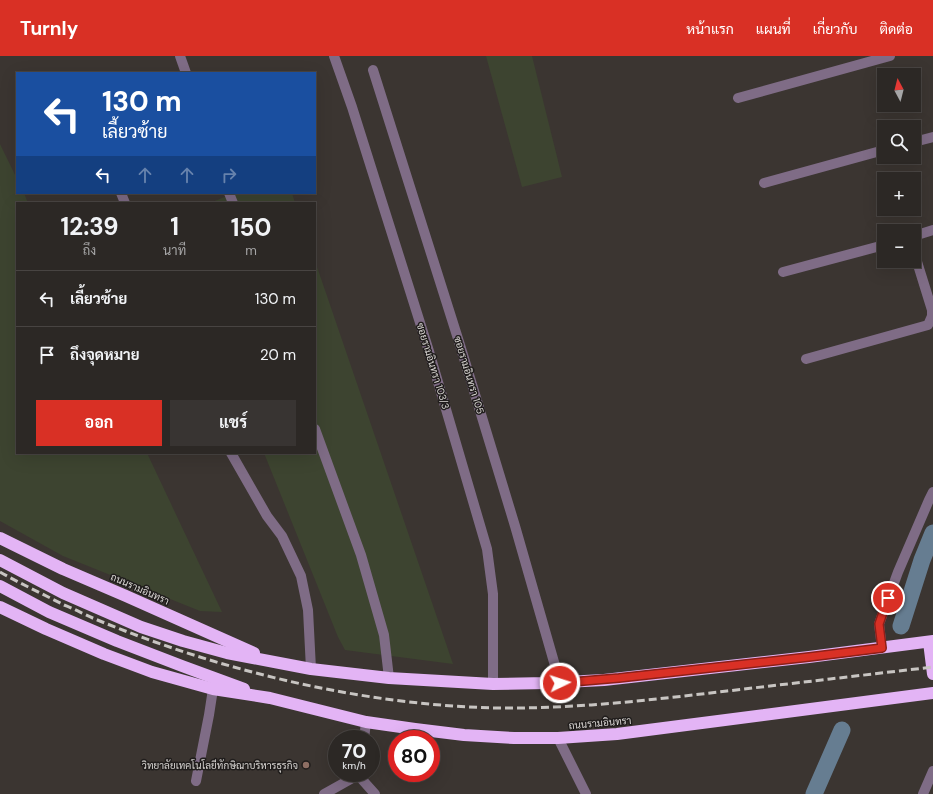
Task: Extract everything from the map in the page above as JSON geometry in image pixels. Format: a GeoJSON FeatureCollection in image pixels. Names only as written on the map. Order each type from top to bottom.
{"type":"FeatureCollection","features":[{"type":"Feature","properties":{"kind":"highway","name":"ถนนรามอินทรา"},"geometry":{"type":"LineString","coordinates":[[0,538],[63,569],[271,661]]}},
{"type":"Feature","properties":{"kind":"highway","name":"ถนนรามอินทรา"},"geometry":{"type":"LineString","coordinates":[[0,560],[102,610],[141,627],[183,641],[227,653],[311,669],[389,678],[493,684],[560,683],[619,678],[931,642]]}},
{"type":"Feature","properties":{"kind":"highway","name":"ถนนรามอินทรา"},"geometry":{"type":"LineString","coordinates":[[0,586],[49,612],[138,649],[270,698]]}},
{"type":"Feature","properties":{"kind":"highway","name":"ถนนรามอินทรา"},"geometry":{"type":"LineString","coordinates":[[0,606],[46,629],[104,654],[152,672],[213,689],[270,698],[366,722],[464,735],[514,738],[558,738],[617,734],[933,694]]}},
{"type":"Feature","properties":{"kind":"highway"},"geometry":{"type":"LineString","coordinates":[[931,642],[933,674]]}},
{"type":"Feature","properties":{"kind":"street"},"geometry":{"type":"LineString","coordinates":[[180,56],[186,72]]}},
{"type":"Feature","properties":{"kind":"street","name":"ซอยรามอินทรา 103/3"},"geometry":{"type":"LineString","coordinates":[[334,56],[352,107],[428,348],[487,550],[493,594],[493,684]]}},
{"type":"Feature","properties":{"kind":"street"},"geometry":{"type":"LineString","coordinates":[[738,98],[890,56]]}},
{"type":"Feature","properties":{"kind":"street","name":"ซอยรามอินทรา 105"},"geometry":{"type":"LineString","coordinates":[[373,70],[516,526],[560,683]]}},
{"type":"Feature","properties":{"kind":"street"},"geometry":{"type":"LineString","coordinates":[[921,140],[933,137]]}},
{"type":"Feature","properties":{"kind":"street"},"geometry":{"type":"LineString","coordinates":[[764,183],[877,152]]}},
{"type":"Feature","properties":{"kind":"street"},"geometry":{"type":"LineString","coordinates":[[921,234],[933,230]]}},
{"type":"Feature","properties":{"kind":"street"},"geometry":{"type":"LineString","coordinates":[[783,272],[877,246]]}},
{"type":"Feature","properties":{"kind":"street"},"geometry":{"type":"LineString","coordinates":[[806,359],[928,325],[932,316],[932,310],[919,268]]}},
{"type":"Feature","properties":{"kind":"street"},"geometry":{"type":"LineString","coordinates":[[316,432],[361,555],[384,634],[389,678]]}},
{"type":"Feature","properties":{"kind":"street"},"geometry":{"type":"LineString","coordinates":[[232,454],[267,516],[282,536],[301,576],[308,610],[311,669]]}},
{"type":"Feature","properties":{"kind":"street"},"geometry":{"type":"LineString","coordinates":[[882,648],[879,624],[898,572],[933,492]]}},
{"type":"Feature","properties":{"kind":"street"},"geometry":{"type":"LineString","coordinates":[[196,781],[213,689]]}},
{"type":"Feature","properties":{"kind":"street"},"geometry":{"type":"LineString","coordinates":[[365,730],[366,722]]}},
{"type":"Feature","properties":{"kind":"street"},"geometry":{"type":"LineString","coordinates":[[558,738],[586,794]]}},
{"type":"Feature","properties":{"kind":"street"},"geometry":{"type":"LineString","coordinates":[[924,794],[933,770]]}},
{"type":"Feature","properties":{"kind":"street"},"geometry":{"type":"LineString","coordinates":[[324,794],[344,782]]}},
{"type":"Feature","properties":{"kind":"street"},"geometry":{"type":"LineString","coordinates":[[364,782],[374,794]]}},
{"type":"Feature","properties":{"kind":"green space"},"geometry":{"type":"Polygon","coordinates":[[[486,56],[532,56],[562,177],[522,187],[486,56]]]}},
{"type":"Feature","properties":{"kind":"green space"},"geometry":{"type":"Polygon","coordinates":[[[0,144],[16,177],[16,194],[24,194],[28,202],[16,202],[16,454],[147,454],[222,612],[200,611],[63,556],[0,521],[0,144]]]}},
{"type":"Feature","properties":{"kind":"green space"},"geometry":{"type":"Polygon","coordinates":[[[232,194],[292,194],[295,202],[212,202],[232,194]]]}},
{"type":"Feature","properties":{"kind":"green space"},"geometry":{"type":"Polygon","coordinates":[[[316,264],[453,664],[345,650],[338,637],[264,454],[316,454],[316,264]]]}},
{"type":"Feature","properties":{"kind":"waterway"},"geometry":{"type":"LineString","coordinates":[[901,626],[922,560],[933,533]]}},
{"type":"Feature","properties":{"kind":"waterway"},"geometry":{"type":"LineString","coordinates":[[814,794],[842,730]]}},
{"type":"Feature","properties":{"kind":"railway"},"geometry":{"type":"LineString","coordinates":[[0,572],[64,605],[91,617],[143,638],[192,654],[292,682],[395,700],[497,708],[555,707],[670,698],[933,667]]}},
{"type":"Feature","properties":{"kind":"place","name":"วิทยาลัยเทคโนโลยีทักษิณาบริหารธุรกิจ"},"geometry":{"type":"Point","coordinates":[306,765]}},
{"type":"Feature","properties":{"kind":"route"},"geometry":{"type":"LineString","coordinates":[[560,683],[604,680],[882,648],[879,624],[888,598]]}}]}
